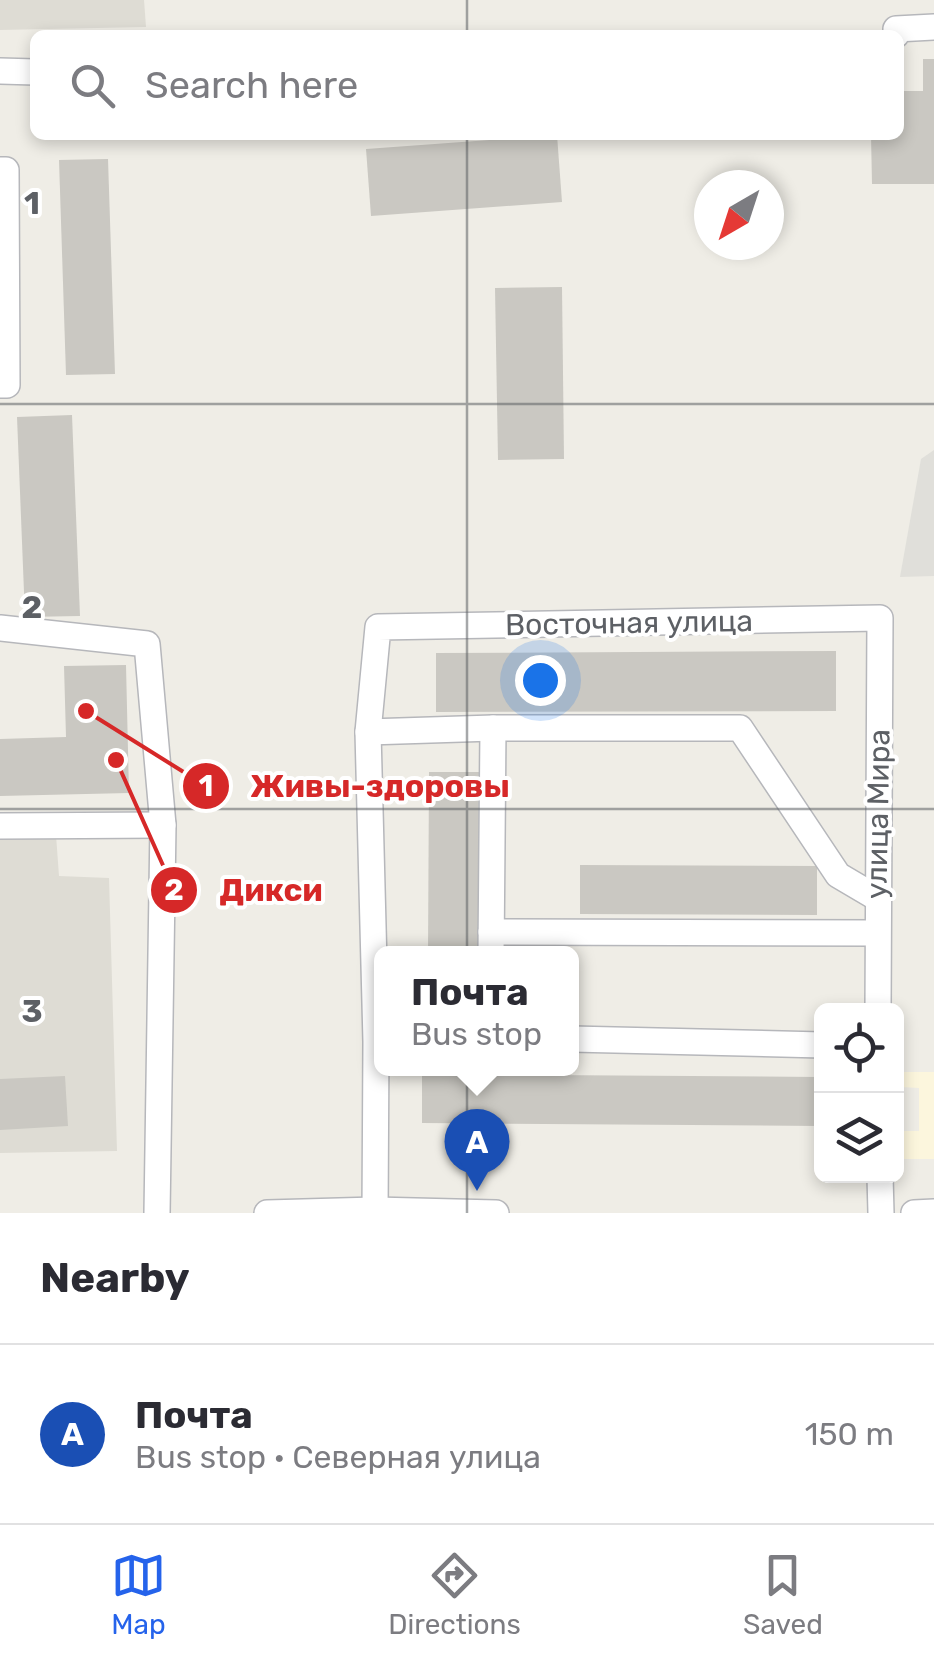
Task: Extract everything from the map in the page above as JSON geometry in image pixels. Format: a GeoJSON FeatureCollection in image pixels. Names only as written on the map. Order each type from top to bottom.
{"type":"FeatureCollection","features":[{"type":"Feature","properties":{"kind":"street"},"geometry":{"type":"LineString","coordinates":[[896,30],[934,27]]}},
{"type":"Feature","properties":{"kind":"street"},"geometry":{"type":"LineString","coordinates":[[0,71],[30,72]]}},
{"type":"Feature","properties":{"kind":"street"},"geometry":{"type":"LineString","coordinates":[[0,170],[6,170],[7,384],[0,385]]}},
{"type":"Feature","properties":{"kind":"street","name":"Восточная улица"},"geometry":{"type":"LineString","coordinates":[[368,732],[378,628],[880,618]]}},
{"type":"Feature","properties":{"kind":"street","name":"улица Мира"},"geometry":{"type":"LineString","coordinates":[[878,1003],[880,618]]}},
{"type":"Feature","properties":{"kind":"street"},"geometry":{"type":"LineString","coordinates":[[0,628],[148,644],[163,825],[157,1213]]}},
{"type":"Feature","properties":{"kind":"street"},"geometry":{"type":"LineString","coordinates":[[493,728],[491,943],[877,933]]}},
{"type":"Feature","properties":{"kind":"street"},"geometry":{"type":"LineString","coordinates":[[376,946],[368,732],[740,728],[838,875],[877,898]]}},
{"type":"Feature","properties":{"kind":"street"},"geometry":{"type":"LineString","coordinates":[[0,826],[163,825]]}},
{"type":"Feature","properties":{"kind":"street"},"geometry":{"type":"LineString","coordinates":[[579,1039],[814,1045]]}},
{"type":"Feature","properties":{"kind":"street"},"geometry":{"type":"LineString","coordinates":[[375,1211],[378,1076]]}},
{"type":"Feature","properties":{"kind":"street"},"geometry":{"type":"LineString","coordinates":[[880,1183],[881,1213]]}},
{"type":"Feature","properties":{"kind":"street"},"geometry":{"type":"LineString","coordinates":[[914,1213],[934,1212]]}},
{"type":"Feature","properties":{"kind":"street"},"geometry":{"type":"LineString","coordinates":[[267,1213],[496,1213]]}},
{"type":"Feature","properties":{"kind":"shaded area"},"geometry":{"type":"Polygon","coordinates":[[[0,0],[144,0],[146,27],[0,30],[0,0]]]}},
{"type":"Feature","properties":{"kind":"shaded area"},"geometry":{"type":"Polygon","coordinates":[[[934,450],[934,576],[900,577],[921,459],[934,450]]]}},
{"type":"Feature","properties":{"kind":"shaded area"},"geometry":{"type":"Polygon","coordinates":[[[56,835],[59,876],[109,878],[117,1151],[0,1153],[0,836],[56,835]]]}},
{"type":"Feature","properties":{"kind":"shaded area"},"geometry":{"type":"Polygon","coordinates":[[[904,1072],[934,1072],[934,1159],[904,1159],[904,1131],[919,1131],[919,1088],[904,1087],[904,1072]]]}},
{"type":"Feature","properties":{"kind":"building"},"geometry":{"type":"Polygon","coordinates":[[[923,59],[934,59],[934,184],[872,184],[871,140],[904,140],[904,91],[923,91],[923,59]]]}},
{"type":"Feature","properties":{"kind":"building"},"geometry":{"type":"Polygon","coordinates":[[[489,140],[557,140],[562,202],[371,216],[366,149],[489,140]]]}},
{"type":"Feature","properties":{"kind":"building"},"geometry":{"type":"Polygon","coordinates":[[[108,159],[115,374],[66,375],[59,160],[108,159]]]}},
{"type":"Feature","properties":{"kind":"building"},"geometry":{"type":"Polygon","coordinates":[[[562,287],[564,459],[498,460],[495,288],[562,287]]]}},
{"type":"Feature","properties":{"kind":"building"},"geometry":{"type":"Polygon","coordinates":[[[72,415],[80,616],[25,617],[17,417],[72,415]]]}},
{"type":"Feature","properties":{"kind":"building"},"geometry":{"type":"Polygon","coordinates":[[[836,651],[836,711],[436,712],[436,653],[836,651]]]}},
{"type":"Feature","properties":{"kind":"building"},"geometry":{"type":"Polygon","coordinates":[[[126,665],[129,793],[0,796],[0,739],[66,737],[64,666],[126,665]]]}},
{"type":"Feature","properties":{"kind":"building"},"geometry":{"type":"Polygon","coordinates":[[[429,772],[479,772],[478,946],[428,946],[429,772]]]}},
{"type":"Feature","properties":{"kind":"building"},"geometry":{"type":"Polygon","coordinates":[[[580,865],[817,866],[817,915],[580,914],[580,865]]]}},
{"type":"Feature","properties":{"kind":"building"},"geometry":{"type":"Polygon","coordinates":[[[65,1076],[68,1126],[0,1130],[0,1079],[65,1076]]]}},
{"type":"Feature","properties":{"kind":"building"},"geometry":{"type":"Polygon","coordinates":[[[422,1076],[814,1077],[814,1126],[422,1123],[422,1076]]]}},
{"type":"Feature","properties":{"kind":"place","name":"Живы-здоровы"},"geometry":{"type":"Point","coordinates":[86,711]}},
{"type":"Feature","properties":{"kind":"place","name":"Дикси"},"geometry":{"type":"Point","coordinates":[116,760]}},
{"type":"Feature","properties":{"kind":"place","name":"Почта"},"geometry":{"type":"Point","coordinates":[477,1191]}}]}
